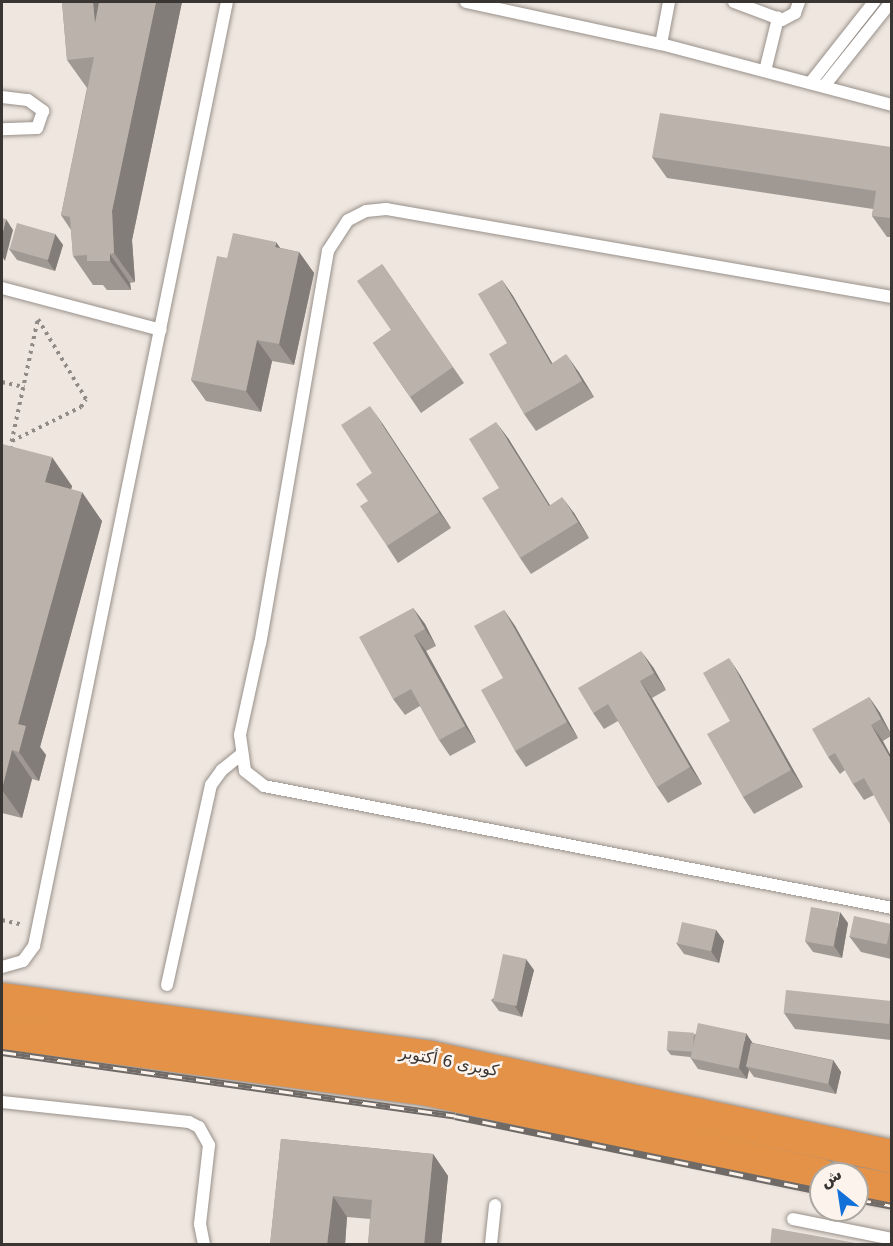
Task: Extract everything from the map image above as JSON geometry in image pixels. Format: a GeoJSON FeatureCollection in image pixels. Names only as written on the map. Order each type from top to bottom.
{"type":"FeatureCollection","features":[{"type":"Feature","properties":{"kind":"highway","name":"كوبرى 6 أكتوبر"},"geometry":{"type":"LineString","coordinates":[[2,999],[439,1059],[891,1156]]}},
{"type":"Feature","properties":{"kind":"highway","name":"كوبرى 6 أكتوبر"},"geometry":{"type":"LineString","coordinates":[[2,1032],[423,1088],[809,1171]]}},
{"type":"Feature","properties":{"kind":"highway"},"geometry":{"type":"LineString","coordinates":[[869,1185],[891,1190]]}},
{"type":"Feature","properties":{"kind":"lane"},"geometry":{"type":"LineString","coordinates":[[2,967],[23,961],[34,946],[227,2]]}},
{"type":"Feature","properties":{"kind":"lane"},"geometry":{"type":"LineString","coordinates":[[466,2],[661,44],[891,105]]}},
{"type":"Feature","properties":{"kind":"lane"},"geometry":{"type":"LineString","coordinates":[[661,44],[669,2]]}},
{"type":"Feature","properties":{"kind":"lane"},"geometry":{"type":"LineString","coordinates":[[734,2],[778,18],[791,17],[799,2]]}},
{"type":"Feature","properties":{"kind":"lane"},"geometry":{"type":"LineString","coordinates":[[810,82],[873,2]]}},
{"type":"Feature","properties":{"kind":"lane"},"geometry":{"type":"LineString","coordinates":[[824,86],[891,2]]}},
{"type":"Feature","properties":{"kind":"lane"},"geometry":{"type":"LineString","coordinates":[[765,71],[778,18]]}},
{"type":"Feature","properties":{"kind":"lane"},"geometry":{"type":"LineString","coordinates":[[2,97],[28,100],[43,111],[37,128],[2,129]]}},
{"type":"Feature","properties":{"kind":"lane"},"geometry":{"type":"LineString","coordinates":[[891,297],[386,209],[366,211],[348,220],[328,251],[260,643],[240,735],[245,771],[264,786],[891,908]]}},
{"type":"Feature","properties":{"kind":"lane"},"geometry":{"type":"LineString","coordinates":[[2,288],[161,330]]}},
{"type":"Feature","properties":{"kind":"lane"},"geometry":{"type":"LineString","coordinates":[[167,985],[211,785],[222,770],[242,754]]}},
{"type":"Feature","properties":{"kind":"lane"},"geometry":{"type":"LineString","coordinates":[[2,1102],[189,1122],[199,1127],[209,1145],[200,1224],[204,1245]]}},
{"type":"Feature","properties":{"kind":"lane"},"geometry":{"type":"LineString","coordinates":[[491,1245],[495,1205]]}},
{"type":"Feature","properties":{"kind":"lane"},"geometry":{"type":"LineString","coordinates":[[793,1219],[891,1239]]}},
{"type":"Feature","properties":{"kind":"path"},"geometry":{"type":"LineString","coordinates":[[9,456],[42,298]]}},
{"type":"Feature","properties":{"kind":"path"},"geometry":{"type":"LineString","coordinates":[[12,441],[81,406],[86,399],[38,320]]}},
{"type":"Feature","properties":{"kind":"path"},"geometry":{"type":"LineString","coordinates":[[2,382],[24,387]]}},
{"type":"Feature","properties":{"kind":"building"},"geometry":{"type":"Polygon","coordinates":[[[62,2],[93,2],[95,23],[99,2],[156,2],[112,211],[114,253],[110,254],[110,261],[87,261],[87,255],[73,256],[70,217],[61,215],[94,57],[67,60],[62,2]]]}},
{"type":"Feature","properties":{"kind":"building"},"geometry":{"type":"Polygon","coordinates":[[[660,113],[891,147],[891,218],[872,216],[876,191],[652,157],[660,113]]]}},
{"type":"Feature","properties":{"kind":"building"},"geometry":{"type":"Polygon","coordinates":[[[2,218],[6,219],[2,235],[2,218]]]}},
{"type":"Feature","properties":{"kind":"building"},"geometry":{"type":"Polygon","coordinates":[[[17,223],[55,234],[48,260],[10,249],[17,223]]]}},
{"type":"Feature","properties":{"kind":"building"},"geometry":{"type":"Polygon","coordinates":[[[233,233],[276,242],[275,247],[299,252],[279,344],[257,340],[246,391],[191,380],[217,256],[227,258],[233,233]]]}},
{"type":"Feature","properties":{"kind":"building"},"geometry":{"type":"Polygon","coordinates":[[[382,264],[453,367],[410,397],[373,343],[391,330],[357,281],[382,264]]]}},
{"type":"Feature","properties":{"kind":"building"},"geometry":{"type":"Polygon","coordinates":[[[502,280],[551,364],[566,354],[582,381],[524,414],[489,354],[507,343],[478,294],[502,280]]]}},
{"type":"Feature","properties":{"kind":"building"},"geometry":{"type":"Polygon","coordinates":[[[370,406],[439,512],[387,546],[360,506],[368,501],[356,484],[372,473],[341,425],[370,406]]]}},
{"type":"Feature","properties":{"kind":"building"},"geometry":{"type":"Polygon","coordinates":[[[496,422],[549,506],[562,497],[578,522],[520,558],[482,498],[499,488],[469,439],[496,422]]]}},
{"type":"Feature","properties":{"kind":"building"},"geometry":{"type":"Polygon","coordinates":[[[2,444],[52,457],[45,482],[82,492],[18,724],[26,726],[19,752],[12,750],[2,788],[2,444]]]}},
{"type":"Feature","properties":{"kind":"building"},"geometry":{"type":"Polygon","coordinates":[[[413,608],[425,629],[414,635],[465,726],[439,740],[411,689],[393,699],[359,637],[413,608]]]}},
{"type":"Feature","properties":{"kind":"building"},"geometry":{"type":"Polygon","coordinates":[[[504,610],[567,722],[515,751],[481,690],[503,678],[474,626],[504,610]]]}},
{"type":"Feature","properties":{"kind":"building"},"geometry":{"type":"Polygon","coordinates":[[[641,651],[654,673],[640,681],[690,767],[657,787],[608,704],[593,713],[578,688],[641,651]]]}},
{"type":"Feature","properties":{"kind":"building"},"geometry":{"type":"Polygon","coordinates":[[[729,658],[791,770],[743,797],[707,734],[730,721],[703,673],[729,658]]]}},
{"type":"Feature","properties":{"kind":"building"},"geometry":{"type":"Polygon","coordinates":[[[869,697],[881,719],[871,725],[891,760],[891,826],[864,778],[853,784],[835,753],[828,757],[812,729],[869,697]]]}},
{"type":"Feature","properties":{"kind":"building"},"geometry":{"type":"Polygon","coordinates":[[[811,907],[840,912],[833,947],[805,941],[811,907]]]}},
{"type":"Feature","properties":{"kind":"building"},"geometry":{"type":"Polygon","coordinates":[[[854,916],[891,924],[887,944],[850,937],[854,916]]]}},
{"type":"Feature","properties":{"kind":"building"},"geometry":{"type":"Polygon","coordinates":[[[682,922],[716,930],[711,951],[677,943],[682,922]]]}},
{"type":"Feature","properties":{"kind":"building"},"geometry":{"type":"Polygon","coordinates":[[[503,954],[526,959],[516,1006],[493,1001],[503,954]]]}},
{"type":"Feature","properties":{"kind":"building"},"geometry":{"type":"Polygon","coordinates":[[[786,990],[891,1001],[889,1024],[784,1013],[786,990]]]}},
{"type":"Feature","properties":{"kind":"building"},"geometry":{"type":"Polygon","coordinates":[[[698,1023],[746,1033],[738,1068],[691,1058],[698,1023]]]}},
{"type":"Feature","properties":{"kind":"building"},"geometry":{"type":"Polygon","coordinates":[[[668,1031],[694,1033],[693,1052],[667,1050],[668,1031]]]}},
{"type":"Feature","properties":{"kind":"building"},"geometry":{"type":"Polygon","coordinates":[[[751,1043],[833,1060],[828,1084],[746,1066],[751,1043]]]}},
{"type":"Feature","properties":{"kind":"building"},"geometry":{"type":"Polygon","coordinates":[[[281,1139],[433,1154],[424,1245],[368,1245],[372,1200],[333,1196],[327,1245],[270,1245],[281,1139]]]}},
{"type":"Feature","properties":{"kind":"building"},"geometry":{"type":"Polygon","coordinates":[[[772,1228],[867,1245],[770,1245],[772,1228]]]}},
{"type":"Feature","properties":{"kind":"railway"},"geometry":{"type":"LineString","coordinates":[[2,1052],[455,1116],[809,1189]]}},
{"type":"Feature","properties":{"kind":"railway"},"geometry":{"type":"LineString","coordinates":[[869,1201],[892,1206]]}}]}
